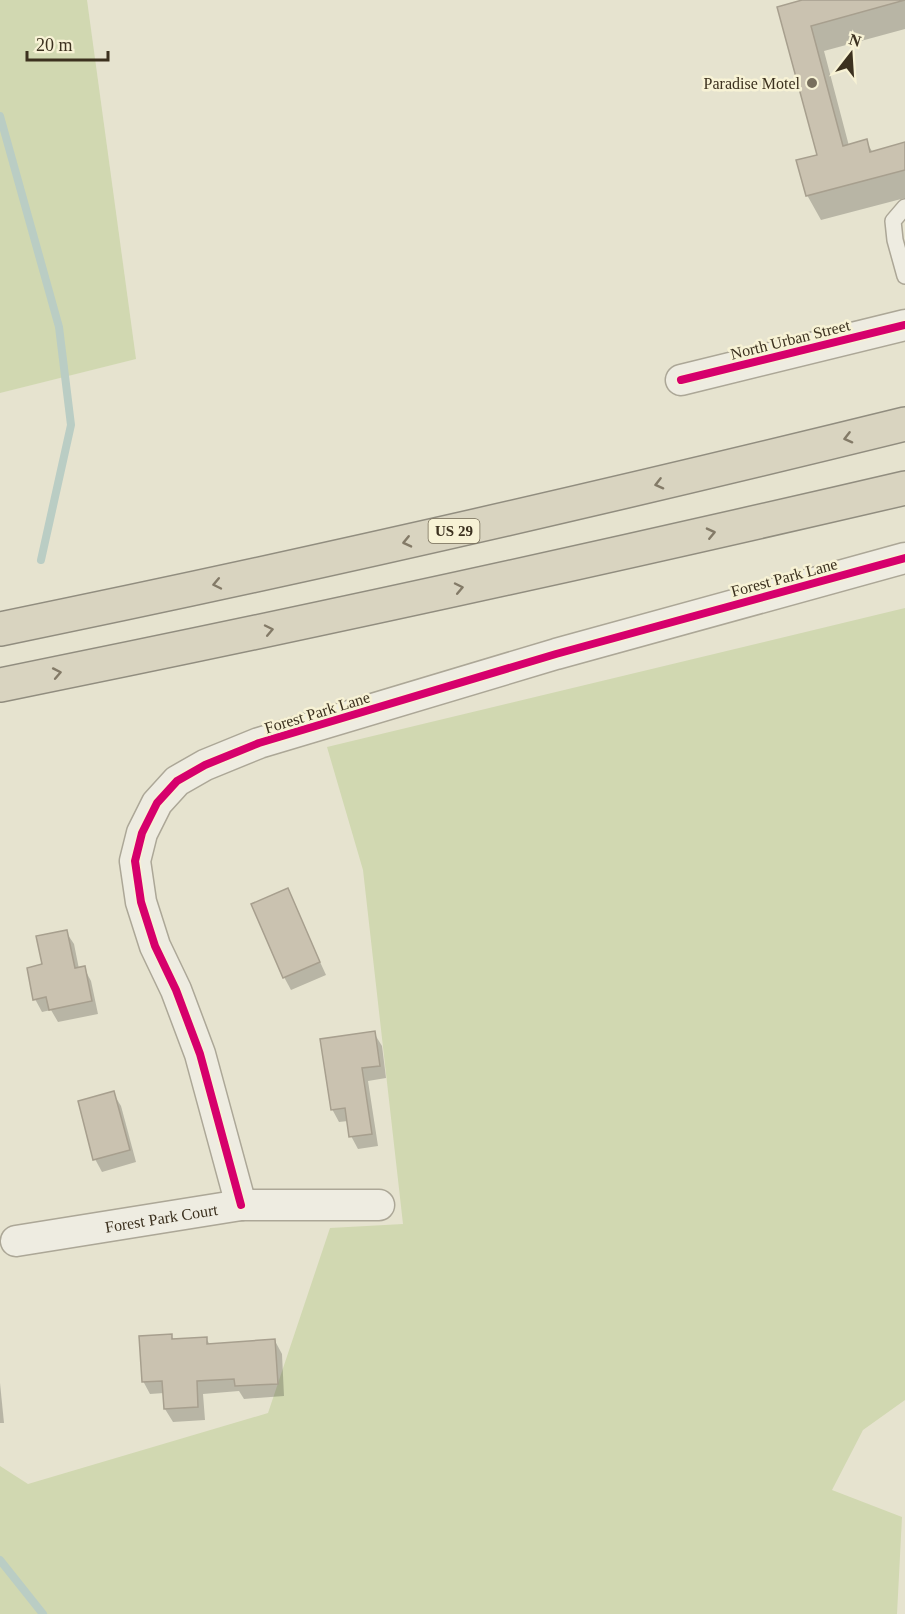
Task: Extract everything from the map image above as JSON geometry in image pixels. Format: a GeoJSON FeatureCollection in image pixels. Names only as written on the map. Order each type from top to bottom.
{"type":"FeatureCollection","features":[{"type":"Feature","properties":{"kind":"highway","name":"US 29"},"geometry":{"type":"LineString","coordinates":[[0,629],[292,568],[640,489],[905,424]]}},
{"type":"Feature","properties":{"kind":"highway"},"geometry":{"type":"LineString","coordinates":[[0,685],[287,626],[668,543],[905,488]]}},
{"type":"Feature","properties":{"kind":"street","name":"North Urban Street"},"geometry":{"type":"LineString","coordinates":[[681,380],[905,325]]}},
{"type":"Feature","properties":{"kind":"street","name":"Forest Park Lane"},"geometry":{"type":"LineString","coordinates":[[241,1205],[200,1054],[176,990],[155,946],[141,903],[135,861],[142,833],[157,803],[177,782],[205,765],[259,743],[556,654],[905,558]]}},
{"type":"Feature","properties":{"kind":"street","name":"Forest Park Court"},"geometry":{"type":"LineString","coordinates":[[16,1241],[241,1205],[379,1205]]}},
{"type":"Feature","properties":{"kind":"lane"},"geometry":{"type":"LineString","coordinates":[[905,207],[893,221],[895,240],[905,276]]}},
{"type":"Feature","properties":{"kind":"green space"},"geometry":{"type":"Polygon","coordinates":[[[0,0],[87,0],[136,359],[0,393],[0,0]]]}},
{"type":"Feature","properties":{"kind":"green space"},"geometry":{"type":"Polygon","coordinates":[[[905,608],[905,1400],[863,1430],[832,1490],[902,1517],[897,1614],[0,1614],[0,1466],[28,1484],[268,1413],[330,1228],[403,1224],[363,870],[327,747],[905,608]]]}},
{"type":"Feature","properties":{"kind":"building","name":"Paradise Motel"},"geometry":{"type":"Polygon","coordinates":[[[802,0],[905,0],[811,26],[843,146],[867,139],[870,152],[905,142],[905,170],[806,196],[796,160],[817,155],[777,7],[802,0]]]}},
{"type":"Feature","properties":{"kind":"building"},"geometry":{"type":"Polygon","coordinates":[[[288,888],[320,962],[283,978],[251,904],[288,888]]]}},
{"type":"Feature","properties":{"kind":"building"},"geometry":{"type":"Polygon","coordinates":[[[67,930],[75,968],[85,966],[92,1001],[49,1010],[46,997],[33,1000],[27,968],[42,964],[36,936],[67,930]]]}},
{"type":"Feature","properties":{"kind":"building"},"geometry":{"type":"Polygon","coordinates":[[[375,1031],[380,1066],[362,1068],[372,1134],[349,1137],[345,1108],[331,1110],[320,1039],[375,1031]]]}},
{"type":"Feature","properties":{"kind":"building"},"geometry":{"type":"Polygon","coordinates":[[[114,1091],[130,1150],[93,1160],[78,1101],[114,1091]]]}},
{"type":"Feature","properties":{"kind":"building"},"geometry":{"type":"Polygon","coordinates":[[[172,1334],[172,1339],[207,1337],[207,1344],[275,1339],[278,1384],[235,1386],[234,1379],[197,1381],[198,1407],[164,1409],[162,1381],[142,1382],[139,1336],[172,1334]]]}},
{"type":"Feature","properties":{"kind":"waterway"},"geometry":{"type":"LineString","coordinates":[[0,116],[59,327],[71,425],[41,560]]}},
{"type":"Feature","properties":{"kind":"waterway"},"geometry":{"type":"LineString","coordinates":[[0,1560],[43,1614]]}},
{"type":"Feature","properties":{"kind":"cycle path"},"geometry":{"type":"LineString","coordinates":[[681,380],[905,325]]}},
{"type":"Feature","properties":{"kind":"cycle path"},"geometry":{"type":"LineString","coordinates":[[241,1205],[200,1054],[176,990],[155,946],[141,902],[135,861],[142,833],[157,803],[177,781],[205,765],[259,743],[556,654],[905,558]]}},
{"type":"Feature","properties":{"kind":"place","name":"Paradise Motel"},"geometry":{"type":"Point","coordinates":[812,83]}}]}
